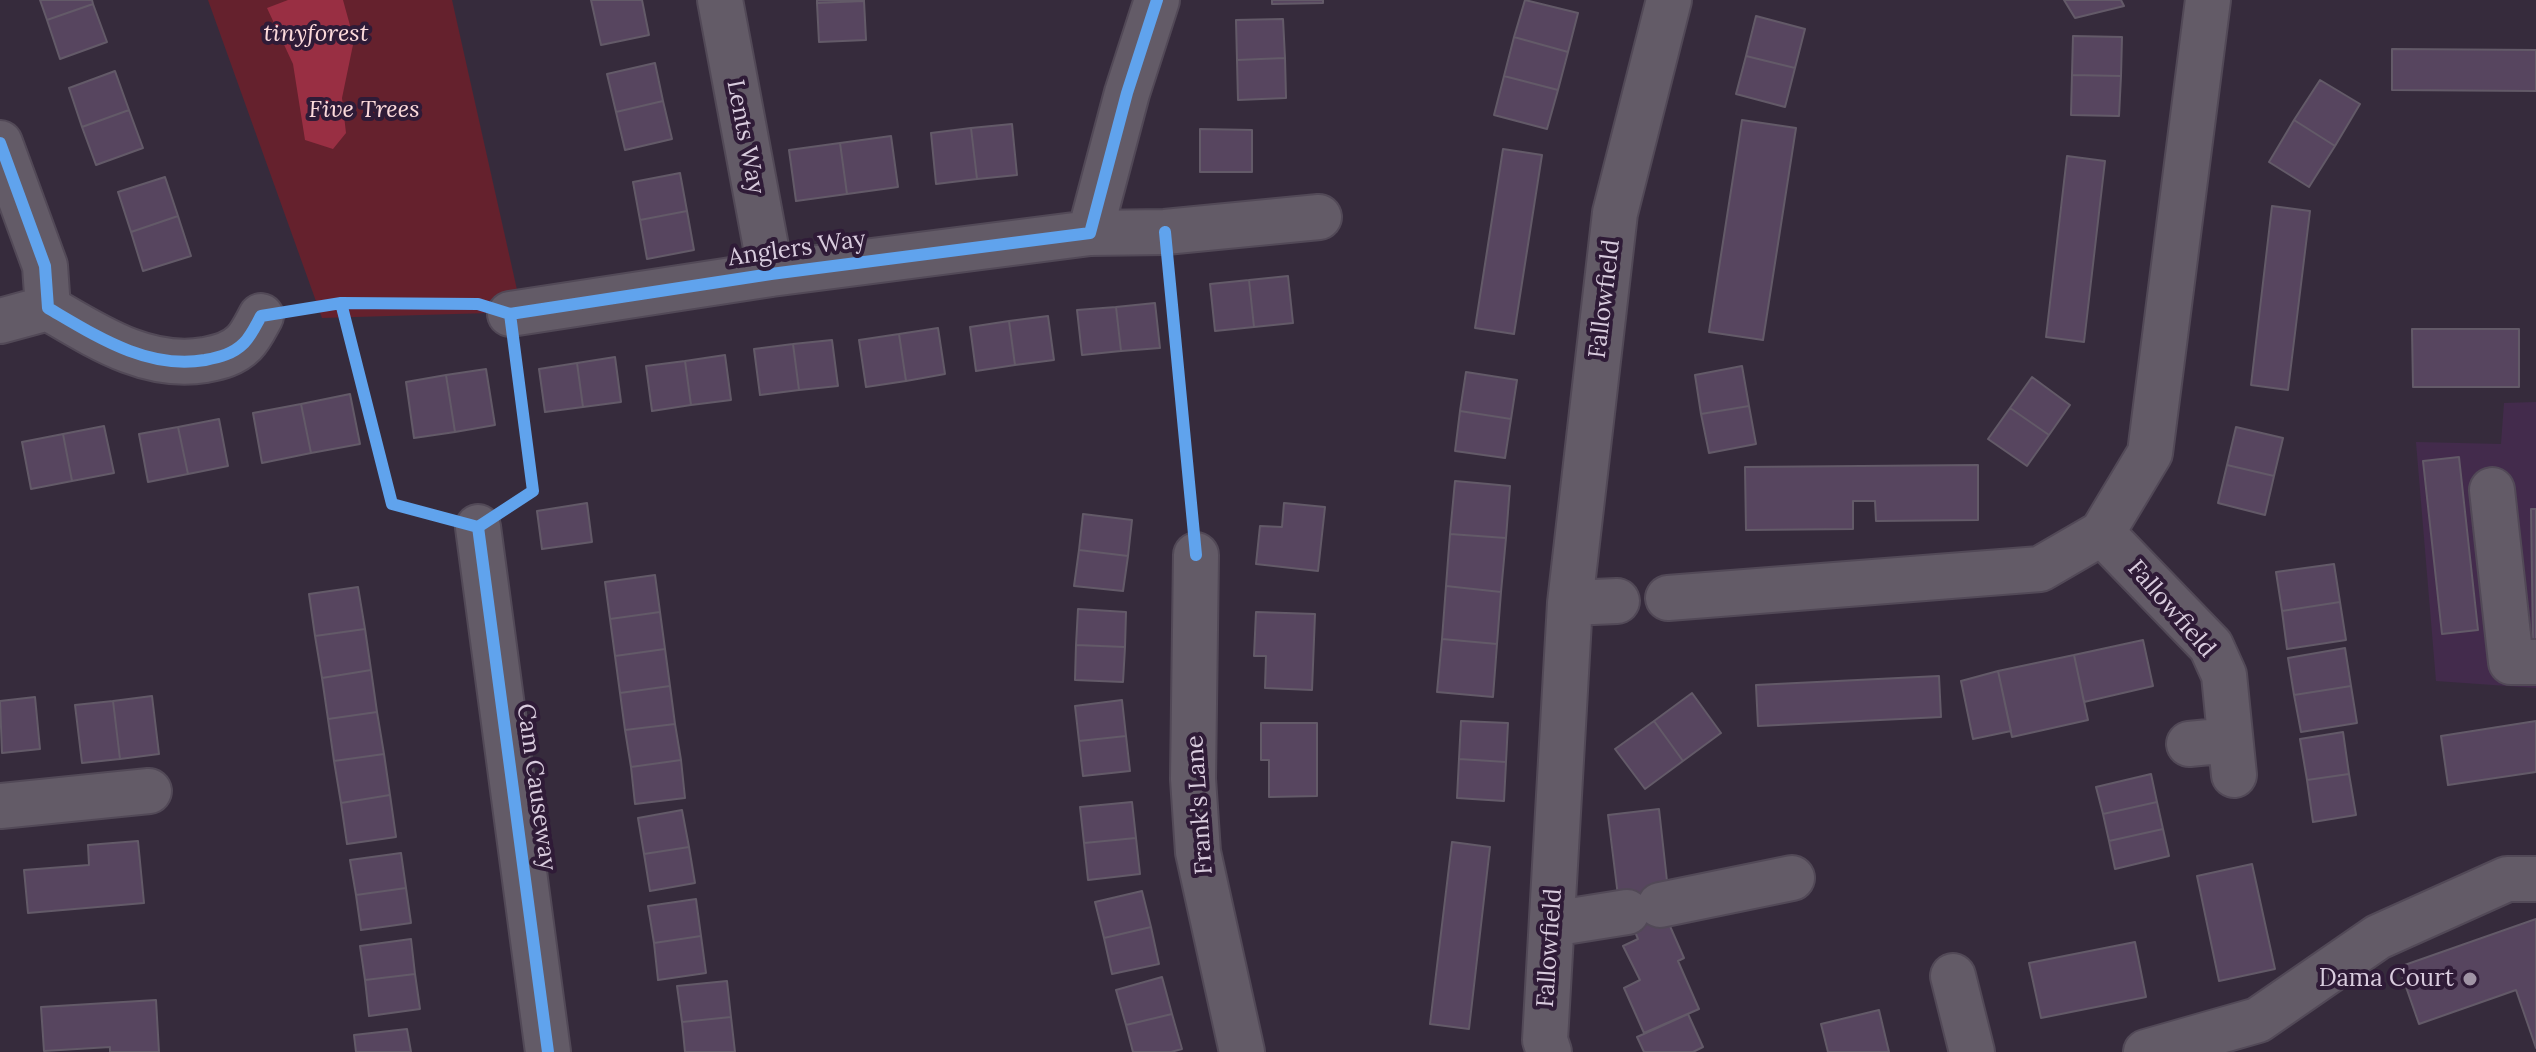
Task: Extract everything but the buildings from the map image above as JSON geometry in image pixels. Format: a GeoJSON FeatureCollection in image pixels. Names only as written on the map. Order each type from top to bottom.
{"type":"FeatureCollection","features":[{"type":"Feature","properties":{"kind":"street","name":"Lents Way"},"geometry":{"type":"LineString","coordinates":[[720,0],[771,274]]}},
{"type":"Feature","properties":{"kind":"street"},"geometry":{"type":"LineString","coordinates":[[1090,233],[1127,93],[1157,0]]}},
{"type":"Feature","properties":{"kind":"street","name":"Fallowfield"},"geometry":{"type":"LineString","coordinates":[[1549,1052],[1545,1040],[1570,603],[1615,213],[1669,0]]}},
{"type":"Feature","properties":{"kind":"street"},"geometry":{"type":"LineString","coordinates":[[1668,598],[2040,569],[2102,533],[2150,453],[2208,0]]}},
{"type":"Feature","properties":{"kind":"street"},"geometry":{"type":"LineString","coordinates":[[0,143],[45,266],[48,308]]}},
{"type":"Feature","properties":{"kind":"street","name":"Anglers Way"},"geometry":{"type":"LineString","coordinates":[[510,314],[771,274],[1090,233],[1165,232],[1319,217]]}},
{"type":"Feature","properties":{"kind":"street"},"geometry":{"type":"LineString","coordinates":[[0,321],[48,308],[106,342],[136,355],[187,363],[224,357],[245,342],[261,316]]}},
{"type":"Feature","properties":{"kind":"street"},"geometry":{"type":"LineString","coordinates":[[2492,490],[2511,662],[2536,662]]}},
{"type":"Feature","properties":{"kind":"street","name":"Cam Causeway"},"geometry":{"type":"LineString","coordinates":[[478,527],[548,1052]]}},
{"type":"Feature","properties":{"kind":"street","name":"Fallowfield"},"geometry":{"type":"LineString","coordinates":[[2102,533],[2211,646],[2224,675],[2218,753]]}},
{"type":"Feature","properties":{"kind":"street","name":"Frank's Lane"},"geometry":{"type":"LineString","coordinates":[[1196,555],[1193,779],[1198,852],[1242,1052]]}},
{"type":"Feature","properties":{"kind":"street"},"geometry":{"type":"LineString","coordinates":[[1570,603],[1617,601]]}},
{"type":"Feature","properties":{"kind":"street"},"geometry":{"type":"LineString","coordinates":[[0,806],[149,791]]}},
{"type":"Feature","properties":{"kind":"street"},"geometry":{"type":"LineString","coordinates":[[1552,924],[1792,878]]}},
{"type":"Feature","properties":{"kind":"street"},"geometry":{"type":"LineString","coordinates":[[2146,1052],[2258,1020],[2378,937],[2507,879],[2536,879]]}},
{"type":"Feature","properties":{"kind":"street"},"geometry":{"type":"LineString","coordinates":[[1953,976],[1972,1052]]}},
{"type":"Feature","properties":{"kind":"shaded area"},"geometry":{"type":"Polygon","coordinates":[[[2536,402],[2536,688],[2436,681],[2416,442],[2501,444],[2504,403],[2536,402]]]}},
{"type":"Feature","properties":{"kind":"green space","name":"Five Trees"},"geometry":{"type":"Polygon","coordinates":[[[208,0],[452,0],[522,312],[322,318],[208,0]]]}},
{"type":"Feature","properties":{"kind":"green space","name":"tinyforest"},"geometry":{"type":"Polygon","coordinates":[[[288,0],[343,0],[354,40],[342,98],[346,133],[333,149],[305,140],[293,64],[267,8],[288,0]]]}},
{"type":"Feature","properties":{"kind":"cycle path"},"geometry":{"type":"LineString","coordinates":[[0,143],[45,266],[48,308],[103,339],[142,355],[184,362],[205,360],[240,347],[261,316],[341,303],[478,304],[510,314],[771,274],[1090,233],[1127,93],[1157,0]]}},
{"type":"Feature","properties":{"kind":"cycle path"},"geometry":{"type":"LineString","coordinates":[[1165,232],[1196,555]]}},
{"type":"Feature","properties":{"kind":"cycle path"},"geometry":{"type":"LineString","coordinates":[[341,303],[392,504],[478,527],[533,491],[510,314]]}},
{"type":"Feature","properties":{"kind":"cycle path"},"geometry":{"type":"LineString","coordinates":[[478,527],[548,1052]]}},
{"type":"Feature","properties":{"kind":"place","name":"Dama Court"},"geometry":{"type":"Point","coordinates":[2470,979]}}]}
